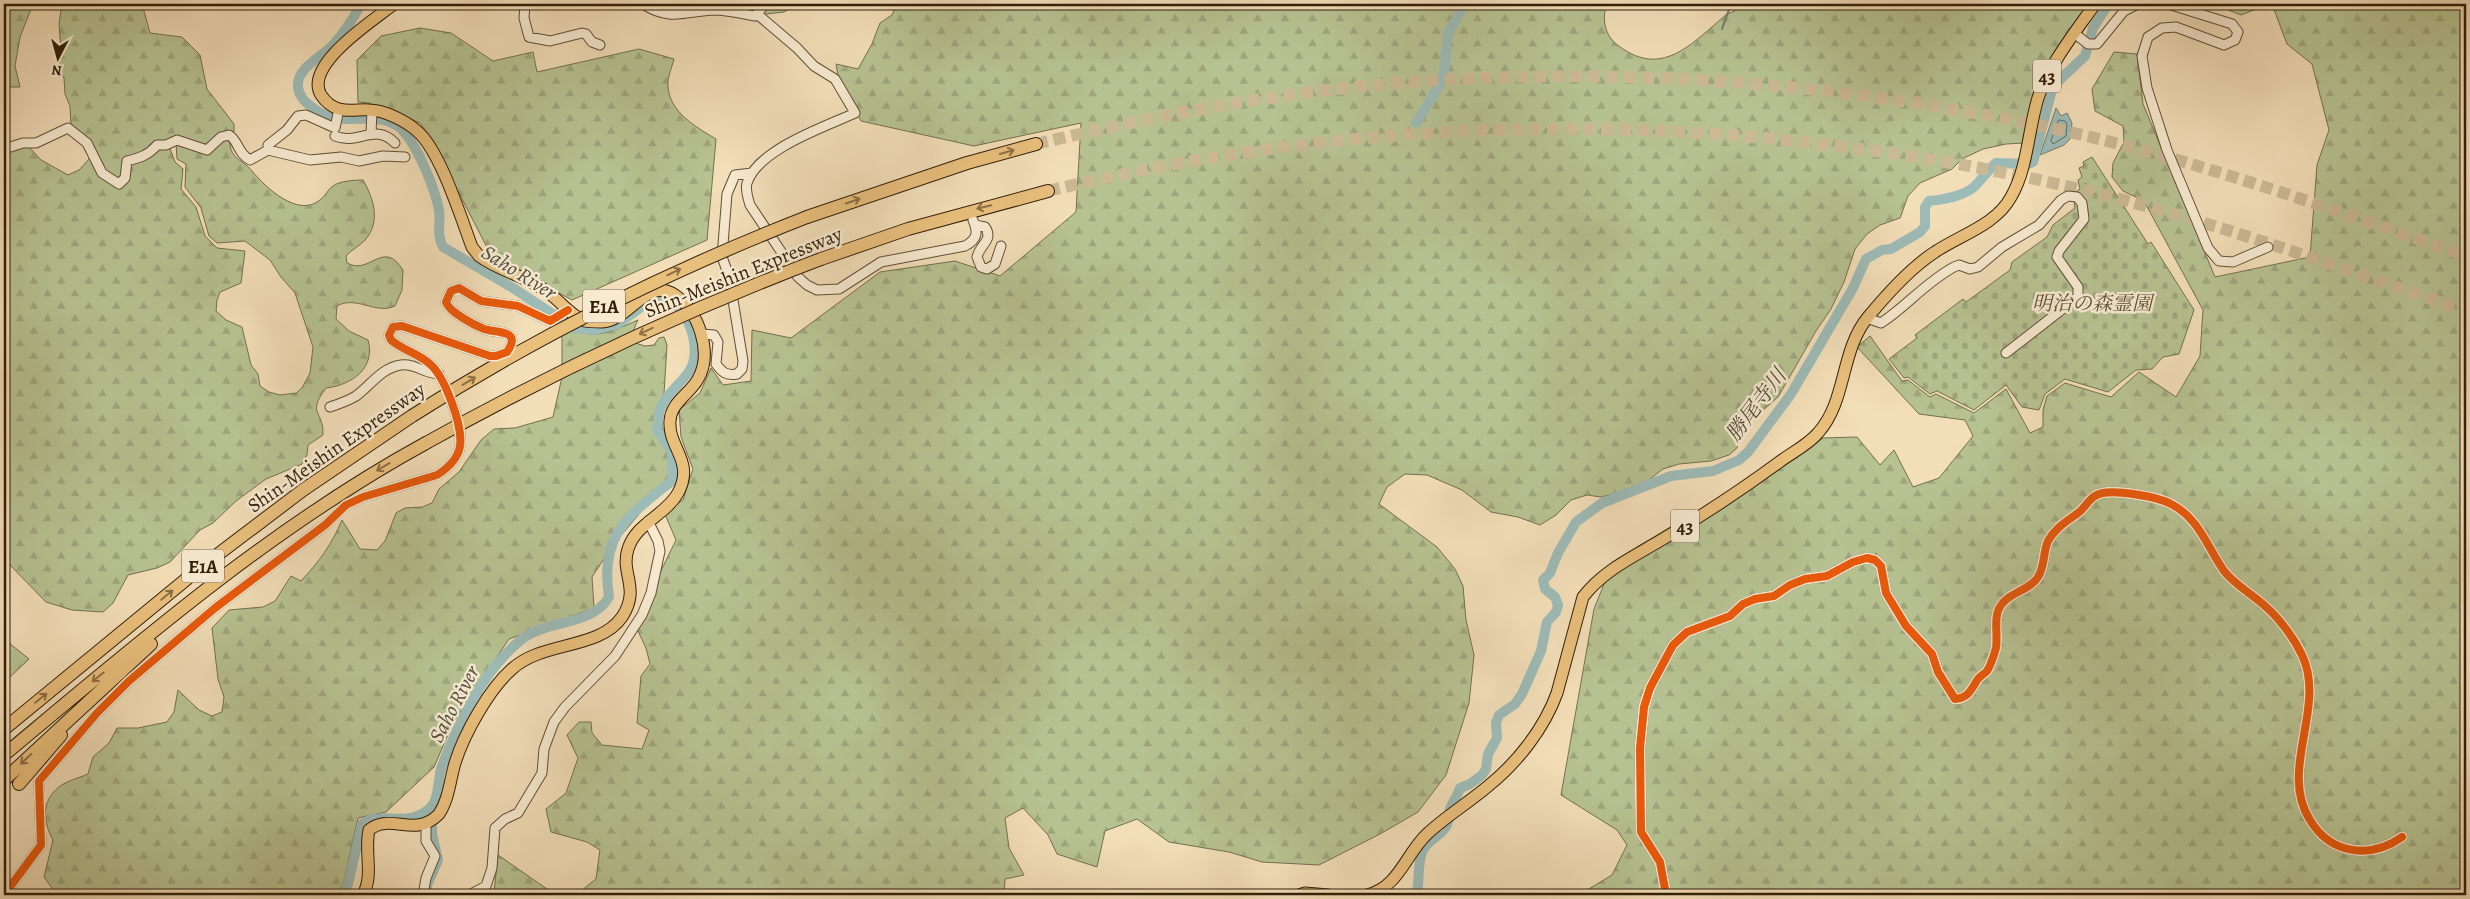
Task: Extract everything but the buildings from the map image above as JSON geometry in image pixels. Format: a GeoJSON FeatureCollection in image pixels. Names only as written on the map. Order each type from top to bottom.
{"type":"FeatureCollection","features":[{"type":"Feature","properties":{"kind":"highway","name":"Shin-Meishin Expressway"},"geometry":{"type":"LineString","coordinates":[[4,729],[200,568],[303,490],[412,416],[500,362],[624,296],[686,267],[807,217],[959,166],[1036,144]]}},
{"type":"Feature","properties":{"kind":"highway","name":"Shin-Meishin Expressway"},"geometry":{"type":"LineString","coordinates":[[4,755],[160,626],[310,513],[384,466],[484,410],[666,322],[820,259],[908,229],[1048,191]]}},
{"type":"Feature","properties":{"kind":"highway"},"geometry":{"type":"LineString","coordinates":[[4,780],[179,620],[310,513]]}},
{"type":"Feature","properties":{"kind":"highway"},"geometry":{"type":"LineString","coordinates":[[19,784],[101,690]]}},
{"type":"Feature","properties":{"kind":"main road"},"geometry":{"type":"LineString","coordinates":[[364,895],[369,879],[366,841],[369,830],[380,823],[417,827],[430,821],[443,809],[463,744],[490,697],[510,670],[532,655],[582,642],[598,635],[620,620],[631,596],[627,561],[628,549],[634,538],[648,521],[677,496],[681,486],[683,464],[670,432],[670,420],[678,401],[688,394],[700,377],[704,365],[702,334],[687,306],[674,294],[662,290],[648,293],[622,316],[606,322],[584,320],[567,311],[543,289],[479,256],[472,247],[436,158],[423,138],[412,127],[372,111],[339,109],[321,94],[318,81],[320,72],[328,60],[394,4]]}},
{"type":"Feature","properties":{"kind":"main road","name":"43"},"geometry":{"type":"LineString","coordinates":[[1367,895],[1375,893],[1394,880],[1426,835],[1489,786],[1539,730],[1552,708],[1557,693],[1583,597],[1592,586],[1607,572],[1745,488],[1817,434],[1834,406],[1850,348],[1867,318],[1919,263],[1990,220],[2004,207],[2011,198],[2022,165],[2044,81],[2078,36],[2095,4]]}},
{"type":"Feature","properties":{"kind":"main road"},"geometry":{"type":"LineString","coordinates":[[1299,895],[1305,893],[1328,895]]}},
{"type":"Feature","properties":{"kind":"street"},"geometry":{"type":"LineString","coordinates":[[525,4],[524,18],[529,38],[550,41],[582,33],[586,34],[592,42],[600,45]]}},
{"type":"Feature","properties":{"kind":"street"},"geometry":{"type":"LineString","coordinates":[[643,4],[658,13],[678,16],[716,10],[755,16],[765,4]]}},
{"type":"Feature","properties":{"kind":"street"},"geometry":{"type":"LineString","coordinates":[[2078,36],[2091,45],[2102,40],[2124,11],[2138,4]]}},
{"type":"Feature","properties":{"kind":"street"},"geometry":{"type":"LineString","coordinates":[[2168,4],[2232,24],[2238,32],[2235,40],[2224,45],[2176,27],[2162,28],[2148,37],[2142,56],[2146,80],[2167,150],[2208,248],[2220,261],[2233,262],[2268,248]]}},
{"type":"Feature","properties":{"kind":"street"},"geometry":{"type":"LineString","coordinates":[[757,14],[797,48],[814,66],[835,80],[855,113],[768,156],[752,173],[747,184],[746,194],[750,205],[798,277],[817,290],[839,289],[870,268],[892,258],[966,246],[973,242],[977,236],[974,222],[985,227],[989,233],[989,238],[977,257],[981,266],[987,269],[995,264],[1001,246]]}},
{"type":"Feature","properties":{"kind":"street"},"geometry":{"type":"LineString","coordinates":[[335,134],[339,109]]}},
{"type":"Feature","properties":{"kind":"street"},"geometry":{"type":"LineString","coordinates":[[372,111],[372,134]]}},
{"type":"Feature","properties":{"kind":"street"},"geometry":{"type":"LineString","coordinates":[[268,150],[268,145],[287,130],[298,116],[306,115],[345,140],[380,133],[395,143]]}},
{"type":"Feature","properties":{"kind":"street"},"geometry":{"type":"LineString","coordinates":[[4,149],[23,143],[36,142],[68,128],[86,143],[102,173],[119,184],[124,178],[127,160],[136,160],[152,152],[157,145],[166,145],[177,140],[206,150],[221,137],[230,135],[242,156],[250,160],[268,150],[310,160],[341,157],[360,161],[383,156],[404,157]]}},
{"type":"Feature","properties":{"kind":"street"},"geometry":{"type":"LineString","coordinates":[[702,334],[714,335],[718,342],[716,364],[721,370],[731,375],[737,374],[742,369],[743,361],[728,276],[722,256],[727,194],[732,180],[735,175],[752,173]]}},
{"type":"Feature","properties":{"kind":"street"},"geometry":{"type":"LineString","coordinates":[[1867,318],[1881,323],[1896,313],[1926,285],[1959,265],[1970,269],[1978,267],[2002,247],[2039,225],[2061,200],[2068,196],[2077,197],[2082,203],[2084,219],[2057,257],[2078,287],[2078,297],[2006,353]]}},
{"type":"Feature","properties":{"kind":"street"},"geometry":{"type":"LineString","coordinates":[[4,895],[41,845],[39,781],[97,713],[129,681],[215,608],[326,525],[346,505],[371,495],[429,479],[451,464],[460,446],[460,429],[439,374],[421,356],[391,340],[389,335],[393,327],[396,325],[410,328],[490,356],[496,356],[507,352],[511,342],[510,337],[503,331],[482,328],[452,312],[448,307],[446,298],[454,289],[459,288],[481,301],[518,306],[546,320],[554,321],[567,311]]}},
{"type":"Feature","properties":{"kind":"street"},"geometry":{"type":"LineString","coordinates":[[330,407],[357,395],[371,381],[390,368],[402,365],[414,366],[439,374]]}},
{"type":"Feature","properties":{"kind":"street"},"geometry":{"type":"LineString","coordinates":[[1663,895],[1665,889],[1660,862],[1641,832],[1640,748],[1644,707],[1650,688],[1673,645],[1687,632],[1730,616],[1743,604],[1755,598],[1774,596],[1790,585],[1805,579],[1827,576],[1853,562],[1867,558],[1875,560],[1880,566],[1886,593],[1906,626],[1932,654],[1945,685],[1955,699],[1964,698],[1971,692],[1977,680],[1988,670],[1996,647],[1998,611],[2004,601],[2038,578],[2047,542],[2053,532],[2080,512],[2096,495],[2106,492],[2132,494],[2165,501],[2180,509],[2200,529],[2224,570],[2265,606],[2302,655],[2308,681],[2307,713],[2298,780],[2301,804],[2320,834],[2333,842],[2358,851],[2379,849],[2402,836]]}},
{"type":"Feature","properties":{"kind":"street"},"geometry":{"type":"LineString","coordinates":[[469,895],[486,886],[492,868],[495,828],[505,819],[518,813],[542,773],[544,749],[554,722],[564,707],[614,656],[642,615],[651,593],[660,551],[658,541],[648,521]]}},
{"type":"Feature","properties":{"kind":"street"},"geometry":{"type":"LineString","coordinates":[[423,895],[426,878],[435,856],[426,841],[430,821]]}},
{"type":"Feature","properties":{"kind":"green space"},"geometry":{"type":"Polygon","coordinates":[[[4,4],[33,4],[20,37],[15,66],[20,87],[4,87],[4,4]]]}},
{"type":"Feature","properties":{"kind":"green space"},"geometry":{"type":"Polygon","coordinates":[[[62,4],[115,4],[124,8],[127,4],[142,4],[150,33],[182,37],[200,55],[207,89],[234,124],[234,132],[222,134],[209,143],[202,145],[177,138],[134,159],[121,182],[102,171],[71,127],[70,106],[65,94],[64,78],[57,64],[61,50],[59,24],[62,4]]]}},
{"type":"Feature","properties":{"kind":"green space"},"geometry":{"type":"Polygon","coordinates":[[[716,4],[797,4],[784,12],[766,14],[758,6],[740,13],[716,4]]]}},
{"type":"Feature","properties":{"kind":"green space"},"geometry":{"type":"Polygon","coordinates":[[[897,4],[1607,4],[1605,25],[1608,35],[1615,43],[1632,54],[1647,59],[1675,54],[1688,46],[1727,14],[1735,11],[1734,4],[2091,4],[2036,81],[2024,143],[2006,144],[1983,149],[1962,159],[1952,169],[1920,183],[1908,196],[1900,218],[1880,225],[1867,234],[1855,249],[1844,282],[1831,309],[1778,397],[1753,419],[1736,449],[1729,455],[1711,461],[1679,464],[1663,469],[1646,482],[1617,493],[1601,497],[1587,495],[1571,500],[1556,515],[1540,525],[1518,517],[1491,512],[1462,490],[1427,475],[1405,474],[1387,487],[1379,504],[1437,547],[1455,569],[1463,586],[1466,620],[1474,655],[1469,703],[1446,775],[1418,812],[1319,865],[1262,862],[1229,852],[1169,842],[1137,819],[1105,831],[1097,867],[1057,854],[1048,835],[1023,808],[1005,818],[1009,848],[1024,875],[1005,879],[1004,895],[576,895],[596,879],[600,850],[587,842],[551,832],[546,809],[566,793],[578,758],[567,735],[579,722],[591,722],[592,733],[602,745],[642,749],[649,730],[637,723],[641,676],[650,664],[646,648],[637,629],[656,581],[676,540],[664,512],[683,500],[693,469],[681,437],[679,410],[700,393],[711,368],[723,385],[751,381],[752,330],[791,338],[880,272],[955,261],[1000,276],[1076,212],[1081,123],[974,146],[861,121],[839,81],[836,64],[858,69],[872,44],[880,23],[892,15],[897,4]]]}},
{"type":"Feature","properties":{"kind":"green space"},"geometry":{"type":"Polygon","coordinates":[[[2213,4],[2269,4],[2241,15],[2213,4]]]}},
{"type":"Feature","properties":{"kind":"green space"},"geometry":{"type":"Polygon","coordinates":[[[2272,4],[2466,4],[2466,895],[1579,895],[1612,875],[1627,845],[1617,830],[1561,795],[1594,609],[1606,579],[1637,547],[1672,526],[1762,481],[1823,438],[1857,437],[1880,465],[1894,450],[1913,487],[1939,478],[1973,436],[1965,420],[1919,414],[1857,347],[1870,336],[1902,381],[1908,380],[1930,397],[1936,394],[1974,413],[2006,389],[2030,433],[2043,427],[2043,410],[2047,396],[2065,383],[2111,397],[2139,372],[2176,397],[2200,356],[2203,310],[2144,201],[2123,191],[2112,177],[2113,163],[2124,142],[2123,126],[2095,111],[2092,89],[2114,52],[2137,54],[2143,104],[2215,277],[2310,257],[2317,165],[2329,130],[2312,64],[2287,44],[2272,4]]]}},
{"type":"Feature","properties":{"kind":"green space"},"geometry":{"type":"Polygon","coordinates":[[[420,28],[451,33],[493,61],[533,52],[537,72],[639,49],[674,59],[668,83],[673,104],[692,124],[716,139],[707,240],[572,300],[492,257],[430,137],[420,123],[369,103],[358,102],[357,60],[381,36],[420,28]]]}},
{"type":"Feature","properties":{"kind":"green space"},"geometry":{"type":"Polygon","coordinates":[[[230,139],[231,151],[236,158],[248,167],[265,185],[283,199],[293,203],[311,205],[322,199],[336,184],[363,180],[373,203],[373,226],[365,240],[346,256],[347,263],[355,266],[363,265],[383,257],[389,257],[396,261],[403,270],[402,290],[395,306],[388,308],[351,303],[337,306],[336,319],[349,331],[368,340],[370,350],[365,367],[360,373],[345,383],[326,388],[320,397],[317,403],[317,412],[323,427],[323,435],[308,445],[307,455],[302,464],[266,479],[236,501],[213,523],[200,530],[170,562],[157,568],[128,575],[113,603],[103,612],[72,610],[46,602],[9,564],[4,563],[4,151],[28,146],[41,160],[68,175],[79,170],[91,157],[118,186],[128,162],[157,148],[169,146],[175,162],[183,169],[181,189],[196,207],[205,236],[217,248],[245,251],[241,283],[220,292],[216,311],[226,320],[242,327],[251,365],[258,374],[260,386],[269,392],[280,395],[296,393],[302,388],[310,373],[313,347],[295,293],[270,260],[245,241],[217,243],[209,236],[201,208],[185,187],[186,164],[177,159],[176,143],[205,153],[221,141],[230,139]]]}},
{"type":"Feature","properties":{"kind":"green space","name":"明治の森霊園"},"geometry":{"type":"Polygon","coordinates":[[[2092,157],[2148,244],[2151,242],[2194,310],[2179,354],[2163,357],[2152,369],[2136,370],[2108,392],[2065,379],[2045,394],[2039,410],[2022,407],[2006,385],[1974,410],[1937,391],[1930,394],[1908,377],[1904,378],[1889,359],[1917,338],[1915,335],[1963,299],[1966,302],[2010,270],[2012,262],[2047,237],[2053,225],[2075,208],[2073,194],[2080,189],[2078,180],[2082,177],[2079,168],[2084,166],[2083,162],[2092,157]]]}},
{"type":"Feature","properties":{"kind":"green space"},"geometry":{"type":"Polygon","coordinates":[[[638,320],[633,337],[635,343],[645,346],[654,345],[659,338],[664,337],[667,345],[662,426],[670,454],[668,480],[613,545],[592,577],[594,608],[509,639],[453,723],[434,767],[386,812],[358,818],[343,885],[334,895],[57,895],[44,877],[53,840],[46,819],[49,799],[62,785],[88,774],[93,757],[109,743],[117,728],[138,728],[167,722],[174,712],[178,690],[199,710],[212,716],[222,712],[224,697],[218,679],[212,628],[229,610],[263,607],[275,601],[291,576],[301,581],[314,567],[334,537],[342,520],[360,549],[377,550],[385,541],[396,513],[405,508],[422,507],[432,503],[439,489],[459,472],[481,440],[494,429],[515,428],[553,417],[562,377],[562,322],[581,332],[599,334],[638,320]]]}},
{"type":"Feature","properties":{"kind":"green space"},"geometry":{"type":"Polygon","coordinates":[[[4,639],[29,659],[9,678],[4,689],[4,639]]]}},
{"type":"Feature","properties":{"kind":"green space"},"geometry":{"type":"Polygon","coordinates":[[[498,855],[547,889],[563,895],[500,895],[494,892],[498,855]]]}},
{"type":"Feature","properties":{"kind":"water"},"geometry":{"type":"Polygon","coordinates":[[[2056,108],[2061,116],[2067,113],[2072,123],[2070,139],[2064,145],[2040,155],[2056,108]]]}},
{"type":"Feature","properties":{"kind":"waterway","name":"Saho River"},"geometry":{"type":"LineString","coordinates":[[343,895],[348,884],[362,824],[369,820],[377,819],[411,818],[420,815],[433,805],[437,795],[440,771],[456,731],[484,681],[508,651],[532,633],[591,613],[601,607],[609,597],[607,575],[613,542],[631,516],[673,480],[672,451],[657,430],[659,415],[667,397],[690,370],[694,360],[695,348],[689,324],[683,313],[666,299],[655,297],[618,324],[595,330],[574,328],[513,288],[443,247],[439,233],[439,210],[434,192],[421,159],[405,133],[399,127],[383,120],[341,119],[328,116],[314,109],[303,99],[300,93],[298,80],[301,74],[337,40],[361,4]]}},
{"type":"Feature","properties":{"kind":"waterway"},"geometry":{"type":"LineString","coordinates":[[1416,123],[1441,83],[1448,33],[1465,4]]}},
{"type":"Feature","properties":{"kind":"waterway"},"geometry":{"type":"LineString","coordinates":[[1722,29],[1731,4]]}},
{"type":"Feature","properties":{"kind":"waterway","name":"勝尾寺川"},"geometry":{"type":"LineString","coordinates":[[1415,895],[1418,887],[1423,850],[1447,826],[1450,809],[1460,788],[1470,784],[1482,775],[1486,769],[1488,754],[1497,738],[1496,723],[1499,715],[1515,704],[1522,694],[1541,651],[1547,622],[1556,612],[1558,605],[1555,597],[1545,589],[1543,580],[1550,573],[1558,553],[1576,522],[1602,503],[1671,476],[1713,471],[1739,460],[1748,452],[1791,394],[1853,288],[1866,259],[1882,250],[1891,249],[1920,232],[1925,226],[1925,207],[1929,201],[1953,197],[1971,189],[1996,163],[2028,164],[2033,162],[2053,86],[2085,56],[2093,28],[2108,4]]}},
{"type":"Feature","properties":{"kind":"waterway"},"geometry":{"type":"LineString","coordinates":[[427,891],[427,885],[438,860],[432,834],[432,814]]}},
{"type":"Feature","properties":{"kind":"tunnel"},"geometry":{"type":"LineString","coordinates":[[1036,144],[1219,106],[1281,96],[1381,85],[1480,78],[1580,76],[1679,79],[1778,86],[1976,113],[2124,145],[2272,189],[2466,256]]}},
{"type":"Feature","properties":{"kind":"tunnel"},"geometry":{"type":"LineString","coordinates":[[1048,191],[1178,164],[1309,144],[1439,133],[1570,129],[1701,133],[1831,145],[1962,165],[2092,192],[2234,232],[2466,311]]}},
{"type":"Feature","properties":{"kind":"cycle path"},"geometry":{"type":"LineString","coordinates":[[4,895],[41,845],[39,781],[97,713],[129,681],[215,608],[325,525],[346,505],[363,497],[437,475],[455,459],[460,446],[459,427],[447,390],[436,370],[430,364],[391,340],[389,335],[393,327],[402,326],[490,356],[496,356],[507,352],[511,345],[512,339],[510,336],[506,333],[484,329],[457,314],[446,302],[451,291],[459,288],[481,301],[518,306],[550,321],[568,310]]}},
{"type":"Feature","properties":{"kind":"cycle path"},"geometry":{"type":"LineString","coordinates":[[1663,895],[1665,889],[1660,862],[1641,832],[1640,748],[1644,707],[1650,688],[1673,645],[1687,632],[1730,616],[1743,604],[1755,599],[1774,596],[1790,585],[1805,579],[1827,576],[1853,562],[1867,558],[1875,560],[1881,566],[1886,593],[1906,626],[1932,654],[1938,672],[1955,699],[1962,697],[1968,694],[1978,679],[1987,671],[1991,663],[1996,648],[1997,615],[2001,605],[2011,596],[2029,586],[2038,577],[2051,536],[2095,496],[2111,492],[2133,494],[2165,501],[2181,510],[2196,525],[2224,571],[2233,581],[2270,611],[2281,622],[2295,642],[2302,655],[2308,675],[2309,696],[2300,760],[2301,801],[2310,820],[2319,832],[2329,841],[2340,847],[2365,851],[2378,849],[2402,837]]}}]}
